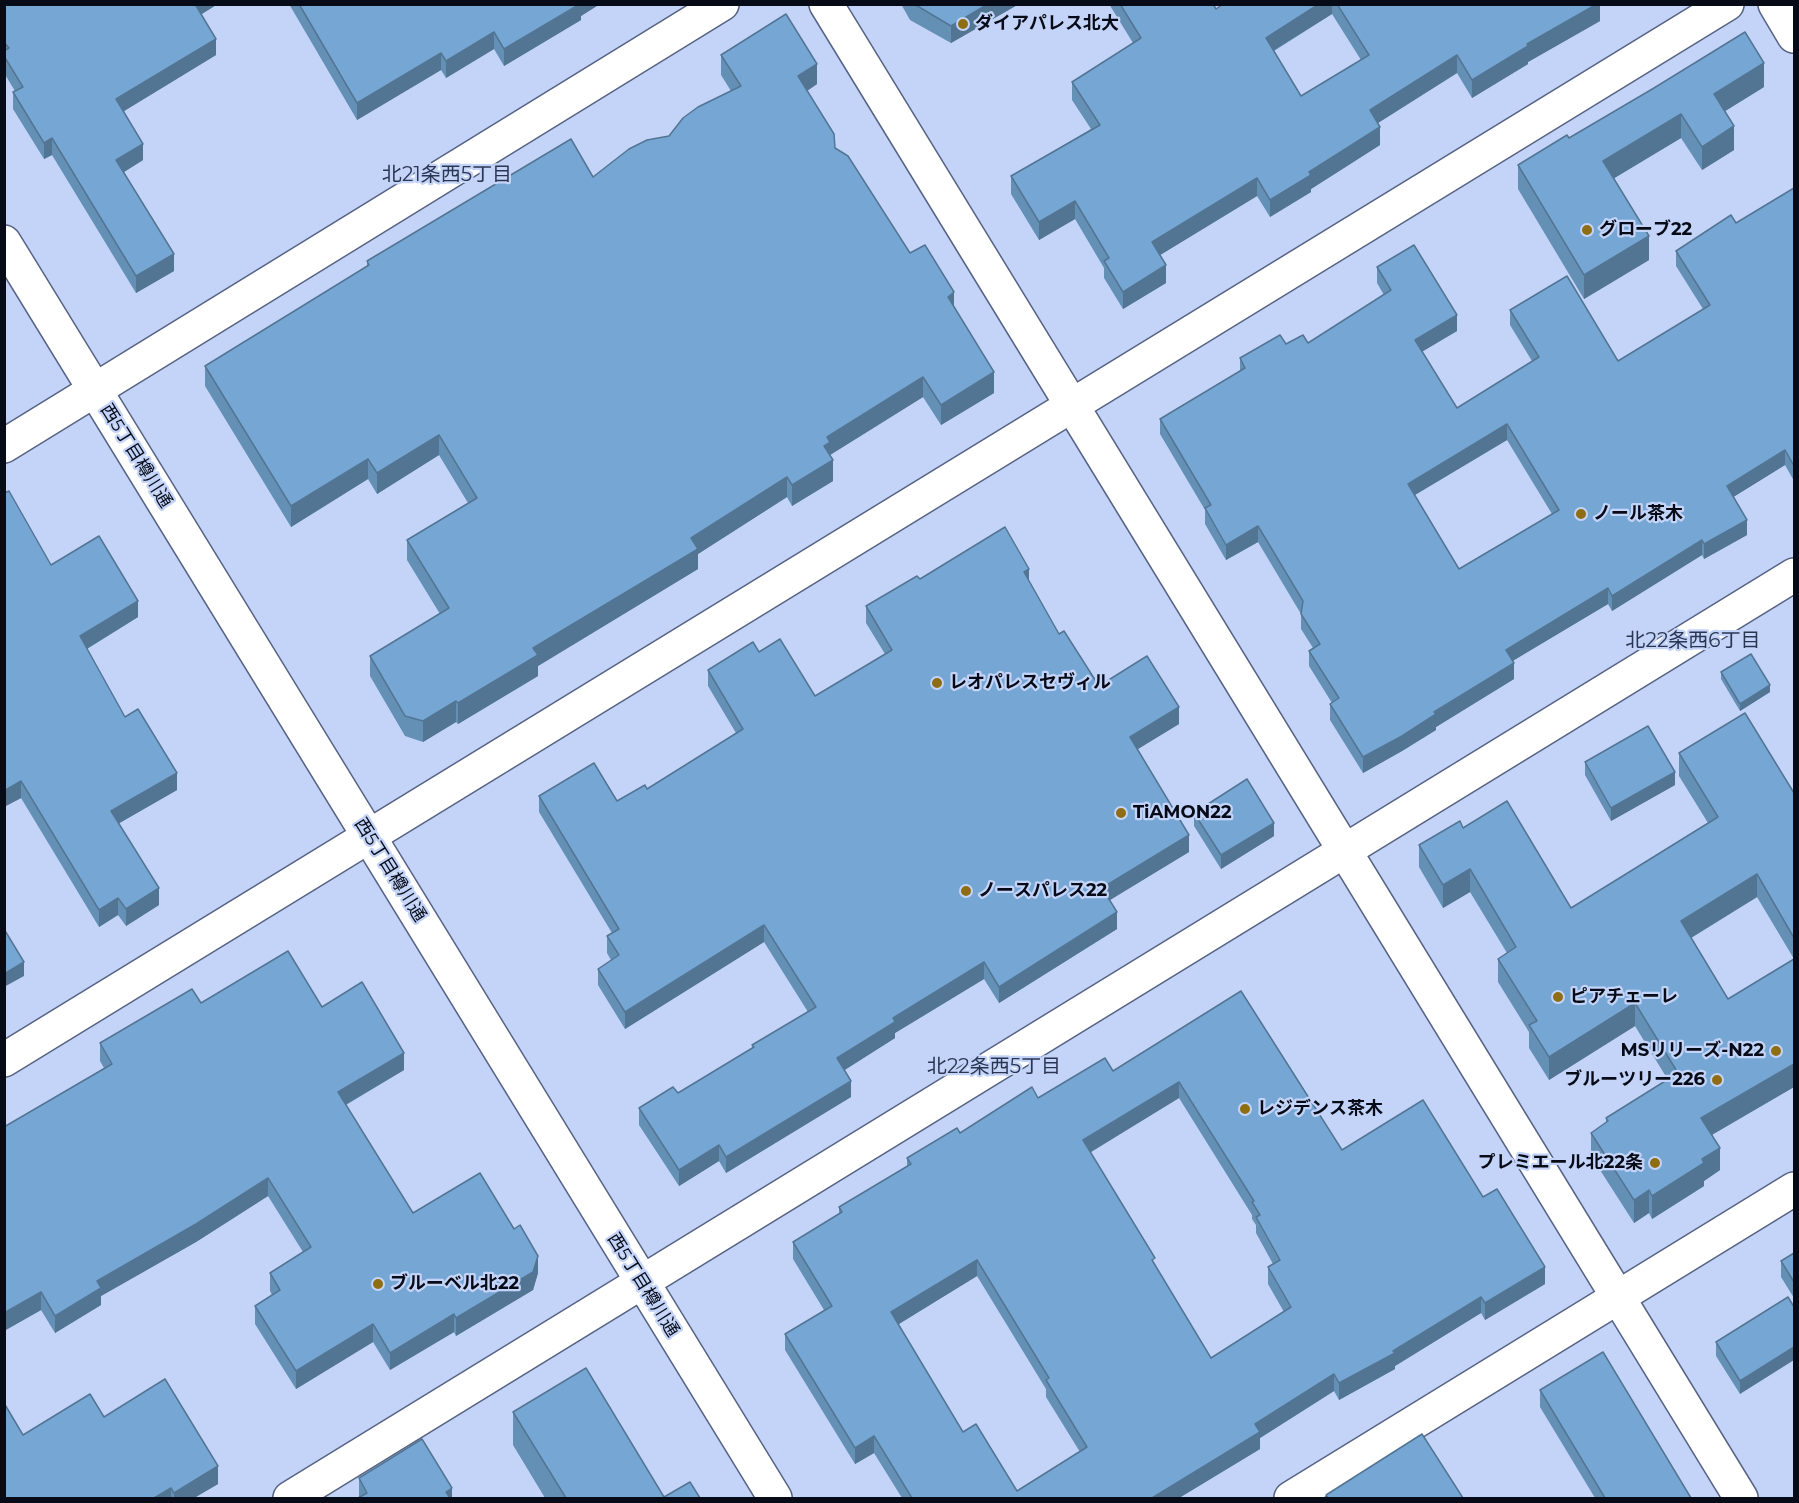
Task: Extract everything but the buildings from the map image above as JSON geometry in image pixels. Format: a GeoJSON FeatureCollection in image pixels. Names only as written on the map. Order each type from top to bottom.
{"type":"FeatureCollection","features":[{"type":"Feature","properties":{"kind":"street"},"geometry":{"type":"LineString","coordinates":[[4,446],[722,4]]}},
{"type":"Feature","properties":{"kind":"street"},"geometry":{"type":"LineString","coordinates":[[826,4],[1741,1498]]}},
{"type":"Feature","properties":{"kind":"street"},"geometry":{"type":"LineString","coordinates":[[4,1060],[1727,4]]}},
{"type":"Feature","properties":{"kind":"street"},"geometry":{"type":"LineString","coordinates":[[1775,4],[1794,36]]}},
{"type":"Feature","properties":{"kind":"street","name":"西5丁目樽川通"},"geometry":{"type":"LineString","coordinates":[[4,242],[775,1498]]}},
{"type":"Feature","properties":{"kind":"street"},"geometry":{"type":"LineString","coordinates":[[290,1498],[1794,575]]}},
{"type":"Feature","properties":{"kind":"street"},"geometry":{"type":"LineString","coordinates":[[1291,1498],[1794,1189]]}},
{"type":"Feature","properties":{"kind":"place","name":"ダイアパレス北大"},"geometry":{"type":"Point","coordinates":[963,24]}},
{"type":"Feature","properties":{"kind":"place","name":"グローブ22"},"geometry":{"type":"Point","coordinates":[1587,230]}},
{"type":"Feature","properties":{"kind":"place","name":"ノール茶木"},"geometry":{"type":"Point","coordinates":[1581,514]}},
{"type":"Feature","properties":{"kind":"place","name":"レオパレスセヴィル"},"geometry":{"type":"Point","coordinates":[937,683]}},
{"type":"Feature","properties":{"kind":"place","name":"TiAMON22"},"geometry":{"type":"Point","coordinates":[1121,813]}},
{"type":"Feature","properties":{"kind":"place","name":"ノースパレス22"},"geometry":{"type":"Point","coordinates":[966,891]}},
{"type":"Feature","properties":{"kind":"place","name":"ピアチェーレ"},"geometry":{"type":"Point","coordinates":[1558,997]}},
{"type":"Feature","properties":{"kind":"place","name":"MSリリーズ-N22"},"geometry":{"type":"Point","coordinates":[1776,1051]}},
{"type":"Feature","properties":{"kind":"place","name":"ブルーツリー226"},"geometry":{"type":"Point","coordinates":[1717,1080]}},
{"type":"Feature","properties":{"kind":"place","name":"レジデンス茶木"},"geometry":{"type":"Point","coordinates":[1245,1109]}},
{"type":"Feature","properties":{"kind":"place","name":"プレミエール北22条"},"geometry":{"type":"Point","coordinates":[1655,1163]}},
{"type":"Feature","properties":{"kind":"place","name":"ブルーベル北22"},"geometry":{"type":"Point","coordinates":[378,1284]}},
{"type":"Feature","properties":{"kind":"district","name":"北21条西5丁目"},"geometry":{"type":"Point","coordinates":[447,175]}},
{"type":"Feature","properties":{"kind":"district","name":"北22条西6丁目"},"geometry":{"type":"Point","coordinates":[1693,641]}},
{"type":"Feature","properties":{"kind":"district","name":"北22条西5丁目"},"geometry":{"type":"Point","coordinates":[994,1067]}}]}
